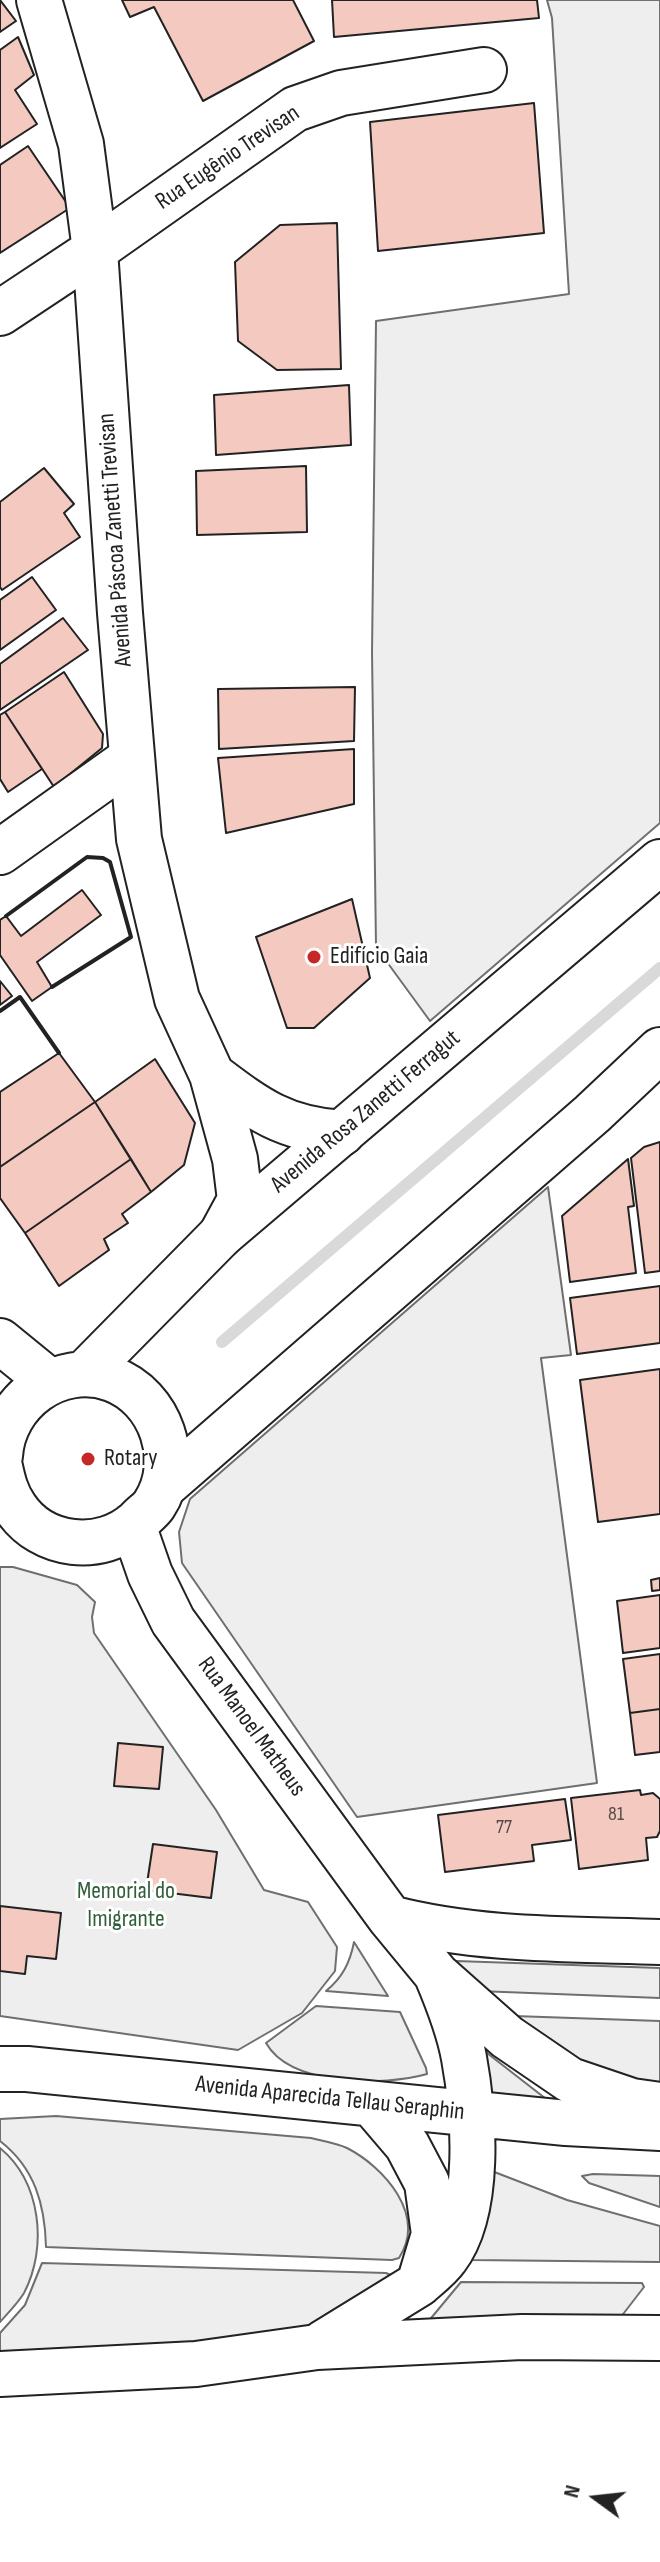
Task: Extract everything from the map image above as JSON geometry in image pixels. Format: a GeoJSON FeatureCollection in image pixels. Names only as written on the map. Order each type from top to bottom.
{"type":"FeatureCollection","features":[{"type":"Feature","properties":{"kind":"main road","name":"Avenida Páscoa Zanetti Trevisan"},"geometry":{"type":"LineString","coordinates":[[39,0],[81,144],[95,250],[139,839],[177,999],[212,1075],[235,1159],[240,1200],[221,1235]]}},
{"type":"Feature","properties":{"kind":"main road","name":"Rua Eugênio Trevisan"},"geometry":{"type":"LineString","coordinates":[[0,313],[295,109],[341,93],[484,70]]}},
{"type":"Feature","properties":{"kind":"main road"},"geometry":{"type":"LineString","coordinates":[[0,852],[132,758]]}},
{"type":"Feature","properties":{"kind":"main road","name":"Avenida Rosa Zanetti Ferragut"},"geometry":{"type":"LineString","coordinates":[[0,1442],[10,1417],[27,1396],[66,1378],[221,1235],[660,862]]}},
{"type":"Feature","properties":{"kind":"main road"},"geometry":{"type":"LineString","coordinates":[[163,1487],[592,1114],[660,1050]]}},
{"type":"Feature","properties":{"kind":"main road","name":"Avenida Páscoa Zanetti Trevisan"},"geometry":{"type":"LineString","coordinates":[[212,1075],[277,1120],[314,1131],[342,1133]]}},
{"type":"Feature","properties":{"kind":"main road"},"geometry":{"type":"LineString","coordinates":[[592,1114],[660,1096]]}},
{"type":"Feature","properties":{"kind":"main road"},"geometry":{"type":"LineString","coordinates":[[0,1341],[66,1378],[111,1378],[135,1391],[153,1410],[164,1434],[168,1461],[163,1487],[153,1507],[118,1536],[96,1542],[73,1542],[51,1537],[31,1525],[15,1508],[5,1488],[0,1467]]}},
{"type":"Feature","properties":{"kind":"main road"},"geometry":{"type":"LineString","coordinates":[[0,1442],[0,1456]]}},
{"type":"Feature","properties":{"kind":"main road","name":"Rua Manoel Matheus"},"geometry":{"type":"LineString","coordinates":[[133,1525],[150,1574],[173,1621],[390,1918],[437,1975]]}},
{"type":"Feature","properties":{"kind":"main road"},"geometry":{"type":"LineString","coordinates":[[390,1918],[482,1936],[660,1942]]}},
{"type":"Feature","properties":{"kind":"main road"},"geometry":{"type":"LineString","coordinates":[[437,1975],[507,2037],[570,2080],[632,2101],[660,2105]]}},
{"type":"Feature","properties":{"kind":"main road"},"geometry":{"type":"LineString","coordinates":[[317,2347],[419,2284],[447,2257],[467,2207],[473,2156],[464,2056],[437,1975]]}},
{"type":"Feature","properties":{"kind":"main road","name":"Avenida Aparecida Tellau Seraphin"},"geometry":{"type":"LineString","coordinates":[[0,2069],[27,2069],[566,2123],[660,2128]]}},
{"type":"Feature","properties":{"kind":"main road"},"geometry":{"type":"LineString","coordinates":[[372,2104],[407,2145],[427,2183],[434,2234],[419,2284]]}},
{"type":"Feature","properties":{"kind":"main road"},"geometry":{"type":"LineString","coordinates":[[0,2374],[196,2364],[317,2347],[522,2337],[660,2338]]}},
{"type":"Feature","properties":{"kind":"green space"},"geometry":{"type":"Polygon","coordinates":[[[547,0],[660,0],[660,823],[430,1021],[376,947],[372,652],[376,321],[569,294],[552,18],[547,0]]]}},
{"type":"Feature","properties":{"kind":"green space"},"geometry":{"type":"Polygon","coordinates":[[[548,1187],[571,1355],[541,1358],[597,1783],[357,1817],[182,1563],[179,1532],[190,1499],[548,1187]]]}},
{"type":"Feature","properties":{"kind":"green space","name":"Memorial do Imigrante"},"geometry":{"type":"Polygon","coordinates":[[[0,1567],[13,1567],[77,1585],[95,1602],[92,1617],[94,1633],[216,1810],[264,1890],[308,1902],[337,1947],[335,1971],[302,2013],[238,2050],[0,2016],[0,1567]]]}},
{"type":"Feature","properties":{"kind":"green space"},"geometry":{"type":"Polygon","coordinates":[[[354,1942],[388,1996],[326,1991],[344,1970],[354,1942]]]}},
{"type":"Feature","properties":{"kind":"green space"},"geometry":{"type":"Polygon","coordinates":[[[456,1961],[660,1968],[660,1998],[478,1991],[453,1968],[456,1961]]]}},
{"type":"Feature","properties":{"kind":"green space"},"geometry":{"type":"Polygon","coordinates":[[[316,2006],[400,2012],[427,2074],[388,2080],[340,2080],[296,2068],[278,2057],[266,2043],[316,2006]]]}},
{"type":"Feature","properties":{"kind":"green space"},"geometry":{"type":"Polygon","coordinates":[[[514,2016],[660,2021],[660,2088],[587,2070],[514,2016]]]}},
{"type":"Feature","properties":{"kind":"green space"},"geometry":{"type":"Polygon","coordinates":[[[478,2046],[550,2102],[490,2098],[478,2046]]]}},
{"type":"Feature","properties":{"kind":"green space"},"geometry":{"type":"Polygon","coordinates":[[[56,2116],[311,2138],[343,2146],[375,2167],[397,2194],[405,2209],[408,2225],[406,2242],[399,2258],[392,2260],[46,2247],[36,2188],[22,2163],[0,2141],[0,2119],[56,2116]]]}},
{"type":"Feature","properties":{"kind":"green space"},"geometry":{"type":"Polygon","coordinates":[[[0,2148],[14,2162],[32,2197],[38,2236],[32,2275],[24,2293],[0,2322],[0,2148]]]}},
{"type":"Feature","properties":{"kind":"green space"},"geometry":{"type":"Polygon","coordinates":[[[484,2168],[567,2200],[660,2226],[660,2262],[470,2260],[484,2168]]]}},
{"type":"Feature","properties":{"kind":"green space"},"geometry":{"type":"Polygon","coordinates":[[[582,2176],[660,2176],[660,2207],[589,2183],[582,2176]]]}},
{"type":"Feature","properties":{"kind":"green space"},"geometry":{"type":"Polygon","coordinates":[[[42,2263],[386,2273],[393,2276],[343,2320],[268,2337],[0,2356],[0,2333],[25,2305],[42,2263]]]}},
{"type":"Feature","properties":{"kind":"green space"},"geometry":{"type":"Polygon","coordinates":[[[461,2282],[642,2283],[644,2287],[617,2322],[422,2329],[461,2282]]]}},
{"type":"Feature","properties":{"kind":"building"},"geometry":{"type":"Polygon","coordinates":[[[0,0],[16,21],[0,32],[0,0]]]}},
{"type":"Feature","properties":{"kind":"building"},"geometry":{"type":"Polygon","coordinates":[[[122,0],[293,0],[314,41],[203,101],[154,7],[130,17],[122,0]]]}},
{"type":"Feature","properties":{"kind":"building"},"geometry":{"type":"Polygon","coordinates":[[[332,0],[537,0],[539,18],[334,37],[332,0]]]}},
{"type":"Feature","properties":{"kind":"building"},"geometry":{"type":"Polygon","coordinates":[[[18,37],[34,75],[15,90],[37,124],[0,148],[0,50],[18,37]]]}},
{"type":"Feature","properties":{"kind":"building"},"geometry":{"type":"Polygon","coordinates":[[[534,103],[544,233],[378,251],[370,122],[534,103]]]}},
{"type":"Feature","properties":{"kind":"building"},"geometry":{"type":"Polygon","coordinates":[[[28,146],[70,208],[0,253],[0,165],[28,146]]]}},
{"type":"Feature","properties":{"kind":"building"},"geometry":{"type":"Polygon","coordinates":[[[337,223],[341,369],[277,370],[238,341],[235,262],[280,225],[337,223]]]}},
{"type":"Feature","properties":{"kind":"building"},"geometry":{"type":"Polygon","coordinates":[[[349,385],[351,445],[216,455],[214,395],[349,385]]]}},
{"type":"Feature","properties":{"kind":"building"},"geometry":{"type":"Polygon","coordinates":[[[306,466],[307,532],[197,535],[196,471],[306,466]]]}},
{"type":"Feature","properties":{"kind":"building"},"geometry":{"type":"Polygon","coordinates":[[[44,468],[74,504],[64,513],[80,537],[2,590],[0,502],[44,468]]]}},
{"type":"Feature","properties":{"kind":"building"},"geometry":{"type":"Polygon","coordinates":[[[32,577],[56,610],[0,650],[0,600],[32,577]]]}},
{"type":"Feature","properties":{"kind":"building"},"geometry":{"type":"Polygon","coordinates":[[[63,618],[88,650],[0,710],[0,664],[63,618]]]}},
{"type":"Feature","properties":{"kind":"building"},"geometry":{"type":"Polygon","coordinates":[[[64,672],[103,734],[102,748],[54,787],[5,712],[64,672]]]}},
{"type":"Feature","properties":{"kind":"building"},"geometry":{"type":"Polygon","coordinates":[[[355,687],[354,741],[219,749],[218,689],[355,687]]]}},
{"type":"Feature","properties":{"kind":"building"},"geometry":{"type":"Polygon","coordinates":[[[5,712],[42,769],[8,792],[0,779],[0,715],[5,712]]]}},
{"type":"Feature","properties":{"kind":"building"},"geometry":{"type":"Polygon","coordinates":[[[354,749],[354,804],[226,833],[218,758],[354,749]]]}},
{"type":"Feature","properties":{"kind":"building"},"geometry":{"type":"Polygon","coordinates":[[[82,890],[101,915],[37,962],[52,987],[32,1001],[0,955],[0,920],[6,916],[21,936],[82,890]]]}},
{"type":"Feature","properties":{"kind":"building","name":"Edifício Gaia"},"geometry":{"type":"Polygon","coordinates":[[[352,899],[370,978],[314,1028],[287,1028],[256,937],[352,899]]]}},
{"type":"Feature","properties":{"kind":"building"},"geometry":{"type":"Polygon","coordinates":[[[0,981],[12,996],[0,1005],[0,981]]]}},
{"type":"Feature","properties":{"kind":"building"},"geometry":{"type":"Polygon","coordinates":[[[59,1053],[95,1102],[0,1167],[0,1092],[59,1053]]]}},
{"type":"Feature","properties":{"kind":"building"},"geometry":{"type":"Polygon","coordinates":[[[155,1059],[195,1123],[184,1165],[151,1192],[95,1102],[155,1059]]]}},
{"type":"Feature","properties":{"kind":"building"},"geometry":{"type":"Polygon","coordinates":[[[95,1102],[131,1159],[25,1233],[0,1198],[0,1167],[95,1102]]]}},
{"type":"Feature","properties":{"kind":"building"},"geometry":{"type":"Polygon","coordinates":[[[660,1142],[660,1271],[645,1273],[631,1158],[644,1147],[660,1142]]]}},
{"type":"Feature","properties":{"kind":"building"},"geometry":{"type":"Polygon","coordinates":[[[131,1159],[151,1192],[122,1214],[128,1223],[104,1239],[109,1250],[59,1286],[25,1233],[131,1159]]]}},
{"type":"Feature","properties":{"kind":"building"},"geometry":{"type":"Polygon","coordinates":[[[628,1159],[634,1206],[628,1207],[636,1273],[570,1282],[562,1216],[628,1159]]]}},
{"type":"Feature","properties":{"kind":"building"},"geometry":{"type":"Polygon","coordinates":[[[660,1286],[660,1343],[577,1354],[570,1298],[660,1286]]]}},
{"type":"Feature","properties":{"kind":"building"},"geometry":{"type":"Polygon","coordinates":[[[660,1369],[660,1514],[598,1522],[580,1380],[660,1369]]]}},
{"type":"Feature","properties":{"kind":"building"},"geometry":{"type":"Polygon","coordinates":[[[660,1578],[660,1590],[652,1591],[651,1580],[660,1578]]]}},
{"type":"Feature","properties":{"kind":"building"},"geometry":{"type":"Polygon","coordinates":[[[660,1595],[660,1648],[623,1653],[617,1601],[660,1595]]]}},
{"type":"Feature","properties":{"kind":"building"},"geometry":{"type":"Polygon","coordinates":[[[660,1654],[660,1709],[630,1713],[623,1659],[660,1654]]]}},
{"type":"Feature","properties":{"kind":"building"},"geometry":{"type":"Polygon","coordinates":[[[660,1709],[660,1752],[635,1755],[630,1713],[660,1709]]]}},
{"type":"Feature","properties":{"kind":"building"},"geometry":{"type":"Polygon","coordinates":[[[118,1743],[163,1747],[159,1789],[114,1786],[118,1743]]]}},
{"type":"Feature","properties":{"kind":"building"},"geometry":{"type":"Polygon","coordinates":[[[640,1790],[641,1795],[653,1793],[660,1799],[660,1831],[657,1837],[646,1838],[648,1860],[579,1869],[571,1798],[640,1790]]]}},
{"type":"Feature","properties":{"kind":"building"},"geometry":{"type":"Polygon","coordinates":[[[565,1799],[571,1840],[532,1845],[534,1861],[445,1872],[438,1815],[565,1799]]]}},
{"type":"Feature","properties":{"kind":"building"},"geometry":{"type":"Polygon","coordinates":[[[153,1844],[217,1852],[211,1898],[146,1890],[153,1844]]]}},
{"type":"Feature","properties":{"kind":"building"},"geometry":{"type":"Polygon","coordinates":[[[0,1906],[61,1913],[56,1959],[27,1956],[25,1974],[0,1971],[0,1906]]]}},
{"type":"Feature","properties":{"kind":"waterway"},"geometry":{"type":"LineString","coordinates":[[222,1342],[660,968]]}},
{"type":"Feature","properties":{"kind":"wall"},"geometry":{"type":"LineString","coordinates":[[6,916],[87,857],[103,858],[110,862],[131,937],[52,987]]}},
{"type":"Feature","properties":{"kind":"wall"},"geometry":{"type":"LineString","coordinates":[[0,1011],[20,997],[59,1053]]}},
{"type":"Feature","properties":{"kind":"place","name":"Edifício Gaia"},"geometry":{"type":"Point","coordinates":[314,957]}},
{"type":"Feature","properties":{"kind":"place","name":"Rotary"},"geometry":{"type":"Point","coordinates":[88,1459]}}]}
